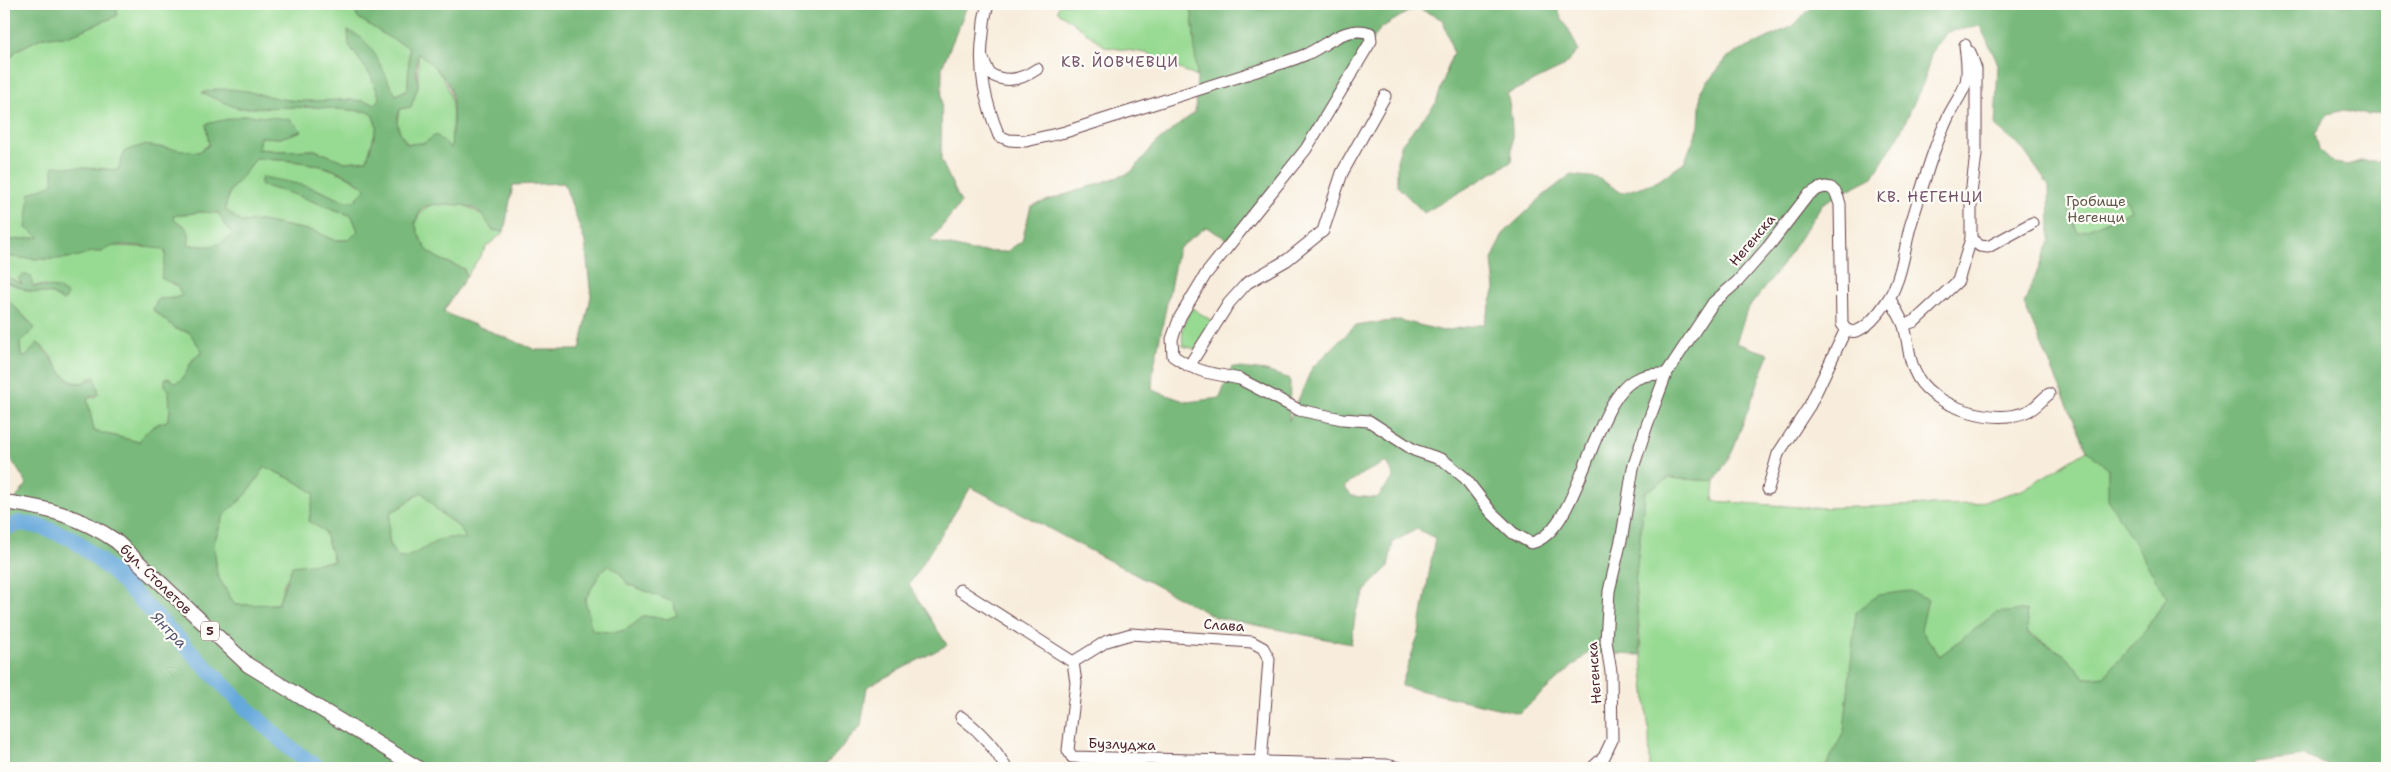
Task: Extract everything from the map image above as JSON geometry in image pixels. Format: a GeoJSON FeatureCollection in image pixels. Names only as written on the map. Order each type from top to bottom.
{"type":"FeatureCollection","features":[{"type":"Feature","properties":{"kind":"main road","name":"бул. Столетов"},"geometry":{"type":"LineString","coordinates":[[4,502],[63,514],[81,520],[100,530],[116,541],[248,665],[418,768]]}},
{"type":"Feature","properties":{"kind":"street"},"geometry":{"type":"LineString","coordinates":[[990,4],[986,11],[980,53],[981,72],[987,107],[999,136],[1009,140],[1026,141],[1066,132],[1309,54],[1349,31],[1361,30],[1370,33],[1371,40],[1306,149],[1206,274],[1180,317],[1172,339],[1173,356],[1189,366],[1205,372],[1240,379],[1299,410],[1342,419],[1369,421],[1414,450],[1443,460],[1465,478],[1491,512],[1513,533],[1531,542],[1540,540],[1552,528],[1565,508],[1582,476],[1606,416],[1624,389],[1635,379],[1650,374],[1666,374]]}},
{"type":"Feature","properties":{"kind":"street"},"geometry":{"type":"LineString","coordinates":[[1768,489],[1778,454],[1810,405],[1845,331],[1851,333],[1859,331],[1890,299],[1934,151],[1949,114],[1966,84],[1968,71],[1965,44],[1972,54],[1976,69],[1976,154],[1971,194],[1971,239],[1958,280],[1915,321],[1904,325]]}},
{"type":"Feature","properties":{"kind":"street"},"geometry":{"type":"LineString","coordinates":[[980,53],[989,73],[1004,80],[1024,78],[1037,69]]}},
{"type":"Feature","properties":{"kind":"street"},"geometry":{"type":"LineString","coordinates":[[1189,366],[1229,303],[1247,283],[1287,260],[1323,231],[1342,173],[1385,96]]}},
{"type":"Feature","properties":{"kind":"street","name":"Негенска"},"geometry":{"type":"LineString","coordinates":[[1592,768],[1604,756],[1612,740],[1611,672],[1606,641],[1609,592],[1622,536],[1634,468],[1647,425],[1666,374],[1713,303],[1737,282],[1768,247],[1808,195],[1825,186],[1831,188],[1836,193],[1840,204],[1842,324],[1845,331]]}},
{"type":"Feature","properties":{"kind":"street"},"geometry":{"type":"LineString","coordinates":[[1971,239],[1980,246],[1988,247],[2032,223]]}},
{"type":"Feature","properties":{"kind":"street"},"geometry":{"type":"LineString","coordinates":[[1890,299],[1904,325],[1907,346],[1918,378],[1934,394],[1955,406],[1985,416],[2017,415],[2030,411],[2048,394]]}},
{"type":"Feature","properties":{"kind":"street"},"geometry":{"type":"LineString","coordinates":[[960,590],[1073,662]]}},
{"type":"Feature","properties":{"kind":"street","name":"Слава"},"geometry":{"type":"LineString","coordinates":[[1073,662],[1107,641],[1131,634],[1252,642],[1263,648],[1269,659],[1261,763]]}},
{"type":"Feature","properties":{"kind":"street","name":"Бузлуджа"},"geometry":{"type":"LineString","coordinates":[[1073,662],[1076,683],[1068,750],[1072,757],[1386,765],[1401,768]]}},
{"type":"Feature","properties":{"kind":"street"},"geometry":{"type":"LineString","coordinates":[[961,717],[977,729],[1006,768]]}},
{"type":"Feature","properties":{"kind":"green space"},"geometry":{"type":"Polygon","coordinates":[[[4,4],[117,4],[117,16],[68,36],[43,37],[17,50],[5,64],[4,78],[4,4]]]}},
{"type":"Feature","properties":{"kind":"green space"},"geometry":{"type":"Polygon","coordinates":[[[117,4],[355,4],[357,17],[388,37],[409,47],[408,89],[396,95],[387,82],[375,55],[349,45],[371,76],[380,99],[376,104],[356,100],[299,101],[214,89],[237,108],[317,107],[371,112],[377,126],[367,160],[345,162],[315,150],[280,151],[258,149],[260,137],[280,138],[301,131],[246,115],[199,152],[125,151],[118,170],[94,168],[53,184],[41,237],[4,241],[5,65],[17,50],[43,37],[68,36],[116,16],[117,4]]]}},
{"type":"Feature","properties":{"kind":"green space"},"geometry":{"type":"Polygon","coordinates":[[[355,4],[968,4],[942,67],[941,160],[961,203],[930,241],[972,251],[1006,252],[1022,241],[1031,206],[1130,173],[1156,143],[1195,112],[1197,77],[1192,12],[1186,4],[1558,4],[1556,5],[1558,11],[1578,51],[1563,67],[1507,94],[1512,128],[1511,162],[1424,213],[1397,186],[1397,161],[1402,143],[1436,103],[1453,52],[1443,20],[1416,7],[1381,28],[1371,41],[1306,149],[1232,242],[1206,227],[1178,249],[1153,371],[1152,390],[1187,402],[1220,398],[1232,367],[1266,371],[1290,379],[1289,421],[1312,368],[1355,326],[1399,320],[1443,331],[1484,324],[1495,289],[1492,260],[1503,234],[1543,196],[1570,175],[1598,178],[1622,193],[1658,181],[1684,163],[1699,126],[1701,90],[1728,57],[1794,25],[1815,4],[2387,4],[2387,110],[2368,115],[2344,110],[2328,114],[2315,133],[2319,149],[2334,163],[2347,165],[2361,161],[2387,161],[2387,768],[2334,768],[2305,756],[2256,762],[2249,768],[1825,768],[1844,732],[1856,612],[1878,595],[1910,591],[1928,599],[1921,630],[1940,656],[1996,613],[2026,610],[2028,634],[2065,655],[2085,678],[2105,676],[2143,633],[2167,598],[2108,499],[2108,469],[2087,450],[2024,304],[2050,240],[2049,186],[2022,148],[1995,126],[1998,64],[1980,26],[1947,32],[1931,54],[1924,81],[1899,135],[1873,177],[1823,203],[1782,265],[1747,310],[1736,343],[1769,354],[1732,452],[1715,481],[1669,478],[1645,492],[1635,583],[1640,655],[1588,653],[1519,713],[1401,686],[1419,633],[1435,538],[1417,529],[1393,542],[1388,567],[1368,587],[1356,611],[1351,644],[1215,617],[971,487],[909,585],[947,645],[867,687],[861,726],[826,765],[794,768],[4,768],[4,514],[27,484],[4,448],[4,296],[35,328],[20,342],[21,356],[26,357],[37,343],[68,380],[82,383],[95,377],[99,394],[87,398],[94,431],[139,442],[150,428],[167,421],[170,413],[169,390],[165,387],[165,379],[169,378],[175,383],[182,379],[194,359],[203,352],[189,332],[176,329],[153,310],[158,299],[176,298],[182,295],[177,286],[161,278],[166,253],[163,249],[123,245],[108,248],[102,252],[93,252],[70,258],[32,259],[4,256],[4,241],[40,237],[26,228],[30,193],[53,184],[53,166],[118,170],[125,151],[144,145],[199,152],[209,145],[206,124],[246,115],[290,119],[302,131],[280,138],[260,137],[258,149],[280,151],[315,150],[345,162],[367,160],[377,126],[371,112],[317,107],[237,108],[202,93],[227,89],[288,100],[357,100],[376,104],[380,98],[371,76],[349,45],[348,31],[365,41],[371,49],[396,95],[408,89],[409,47],[388,37],[357,17],[355,4]],[[418,53],[416,68],[418,86],[411,107],[400,109],[398,114],[397,124],[402,136],[407,144],[424,143],[436,135],[451,148],[453,110],[450,88],[436,69],[418,53]],[[256,159],[230,191],[225,209],[241,222],[261,221],[317,232],[333,240],[349,240],[358,231],[352,216],[296,195],[260,185],[262,177],[307,186],[338,199],[349,201],[354,201],[366,189],[342,173],[314,164],[256,159]],[[564,183],[513,185],[504,232],[492,230],[478,211],[467,206],[433,205],[421,210],[415,223],[427,249],[438,258],[464,269],[466,277],[443,312],[536,350],[580,350],[591,296],[585,242],[564,183]],[[2091,194],[2069,211],[2078,233],[2131,211],[2126,200],[2091,194]],[[200,212],[173,216],[175,221],[182,225],[189,233],[188,244],[212,246],[223,242],[233,234],[225,226],[219,213],[200,212]],[[1387,462],[1363,473],[1344,487],[1352,496],[1377,498],[1394,477],[1387,462]],[[265,467],[246,495],[224,515],[214,542],[217,575],[235,605],[278,604],[292,566],[334,561],[324,531],[309,521],[314,493],[295,481],[265,467]],[[422,492],[391,512],[389,537],[392,548],[400,558],[412,555],[446,538],[466,539],[460,528],[438,511],[422,492]],[[609,565],[601,572],[585,600],[592,630],[615,632],[631,626],[644,616],[668,619],[677,615],[673,602],[628,584],[618,571],[609,565]]]}},
{"type":"Feature","properties":{"kind":"green space"},"geometry":{"type":"Polygon","coordinates":[[[1060,4],[1186,4],[1192,12],[1197,77],[1146,53],[1106,47],[1057,11],[1060,4]]]}},
{"type":"Feature","properties":{"kind":"green space"},"geometry":{"type":"Polygon","coordinates":[[[418,53],[440,74],[450,95],[453,119],[451,149],[424,143],[408,144],[398,128],[397,119],[400,109],[411,107],[418,86],[418,53]]]}},
{"type":"Feature","properties":{"kind":"green space"},"geometry":{"type":"Polygon","coordinates":[[[255,159],[300,162],[328,168],[354,180],[366,189],[354,201],[338,199],[307,186],[262,177],[260,185],[296,195],[352,216],[358,231],[349,240],[333,240],[317,232],[261,221],[241,222],[224,209],[230,191],[255,159]]]}},
{"type":"Feature","properties":{"kind":"green space","name":"Гробище Негенци"},"geometry":{"type":"Polygon","coordinates":[[[2091,193],[2127,200],[2131,211],[2078,233],[2069,211],[2091,193]]]}},
{"type":"Feature","properties":{"kind":"green space"},"geometry":{"type":"Polygon","coordinates":[[[459,203],[479,213],[493,230],[504,232],[487,246],[466,277],[464,269],[438,258],[427,249],[415,223],[419,215],[428,206],[459,203]]]}},
{"type":"Feature","properties":{"kind":"green space"},"geometry":{"type":"Polygon","coordinates":[[[200,212],[219,213],[225,226],[233,234],[223,242],[212,246],[187,244],[184,225],[174,221],[173,215],[200,212]]]}},
{"type":"Feature","properties":{"kind":"green space"},"geometry":{"type":"Polygon","coordinates":[[[107,247],[163,248],[182,295],[176,298],[158,299],[153,310],[176,329],[189,332],[203,352],[192,360],[188,371],[181,381],[175,383],[169,390],[170,413],[167,422],[159,423],[139,442],[94,431],[87,398],[96,397],[98,387],[89,378],[84,383],[68,379],[49,354],[37,343],[26,358],[21,356],[20,342],[27,336],[31,323],[4,296],[4,281],[29,291],[52,294],[63,301],[44,285],[32,286],[19,278],[22,284],[4,276],[4,256],[32,259],[61,259],[92,252],[101,252],[107,247]]]}},
{"type":"Feature","properties":{"kind":"green space"},"geometry":{"type":"Polygon","coordinates":[[[24,275],[31,276],[33,286],[58,288],[67,294],[66,299],[63,301],[52,294],[29,291],[4,281],[4,276],[22,284],[18,278],[24,275]]]}},
{"type":"Feature","properties":{"kind":"green space"},"geometry":{"type":"Polygon","coordinates":[[[1192,308],[1212,321],[1195,349],[1183,346],[1182,340],[1184,326],[1192,308]]]}},
{"type":"Feature","properties":{"kind":"green space"},"geometry":{"type":"Polygon","coordinates":[[[2087,450],[2108,469],[2109,499],[2167,598],[2143,633],[2105,676],[2085,678],[2065,655],[1996,613],[1940,656],[1921,630],[1850,677],[1844,732],[1825,768],[1650,768],[1649,735],[1635,583],[1645,492],[1669,478],[1715,481],[1713,501],[1815,508],[1975,504],[2022,490],[2087,450]]]}},
{"type":"Feature","properties":{"kind":"green space"},"geometry":{"type":"Polygon","coordinates":[[[265,467],[295,481],[314,493],[309,521],[324,531],[334,561],[285,581],[278,604],[235,605],[217,575],[214,543],[224,515],[246,495],[265,467]]]}},
{"type":"Feature","properties":{"kind":"green space"},"geometry":{"type":"Polygon","coordinates":[[[422,492],[438,511],[460,528],[467,539],[400,558],[390,543],[391,512],[422,492]]]}},
{"type":"Feature","properties":{"kind":"green space"},"geometry":{"type":"Polygon","coordinates":[[[609,564],[618,571],[628,584],[673,602],[677,615],[668,619],[644,616],[631,626],[615,632],[591,630],[585,600],[601,572],[609,564]]]}},
{"type":"Feature","properties":{"kind":"waterway","name":"Янтра"},"geometry":{"type":"LineString","coordinates":[[4,528],[21,523],[42,527],[73,539],[113,572],[247,709],[290,748],[319,768]]}},
{"type":"Feature","properties":{"kind":"district","name":"КВ. ЙОВЧЕВЦИ"},"geometry":{"type":"Point","coordinates":[1120,62]}},
{"type":"Feature","properties":{"kind":"district","name":"КВ. НЕГЕНЦИ"},"geometry":{"type":"Point","coordinates":[1930,197]}}]}
